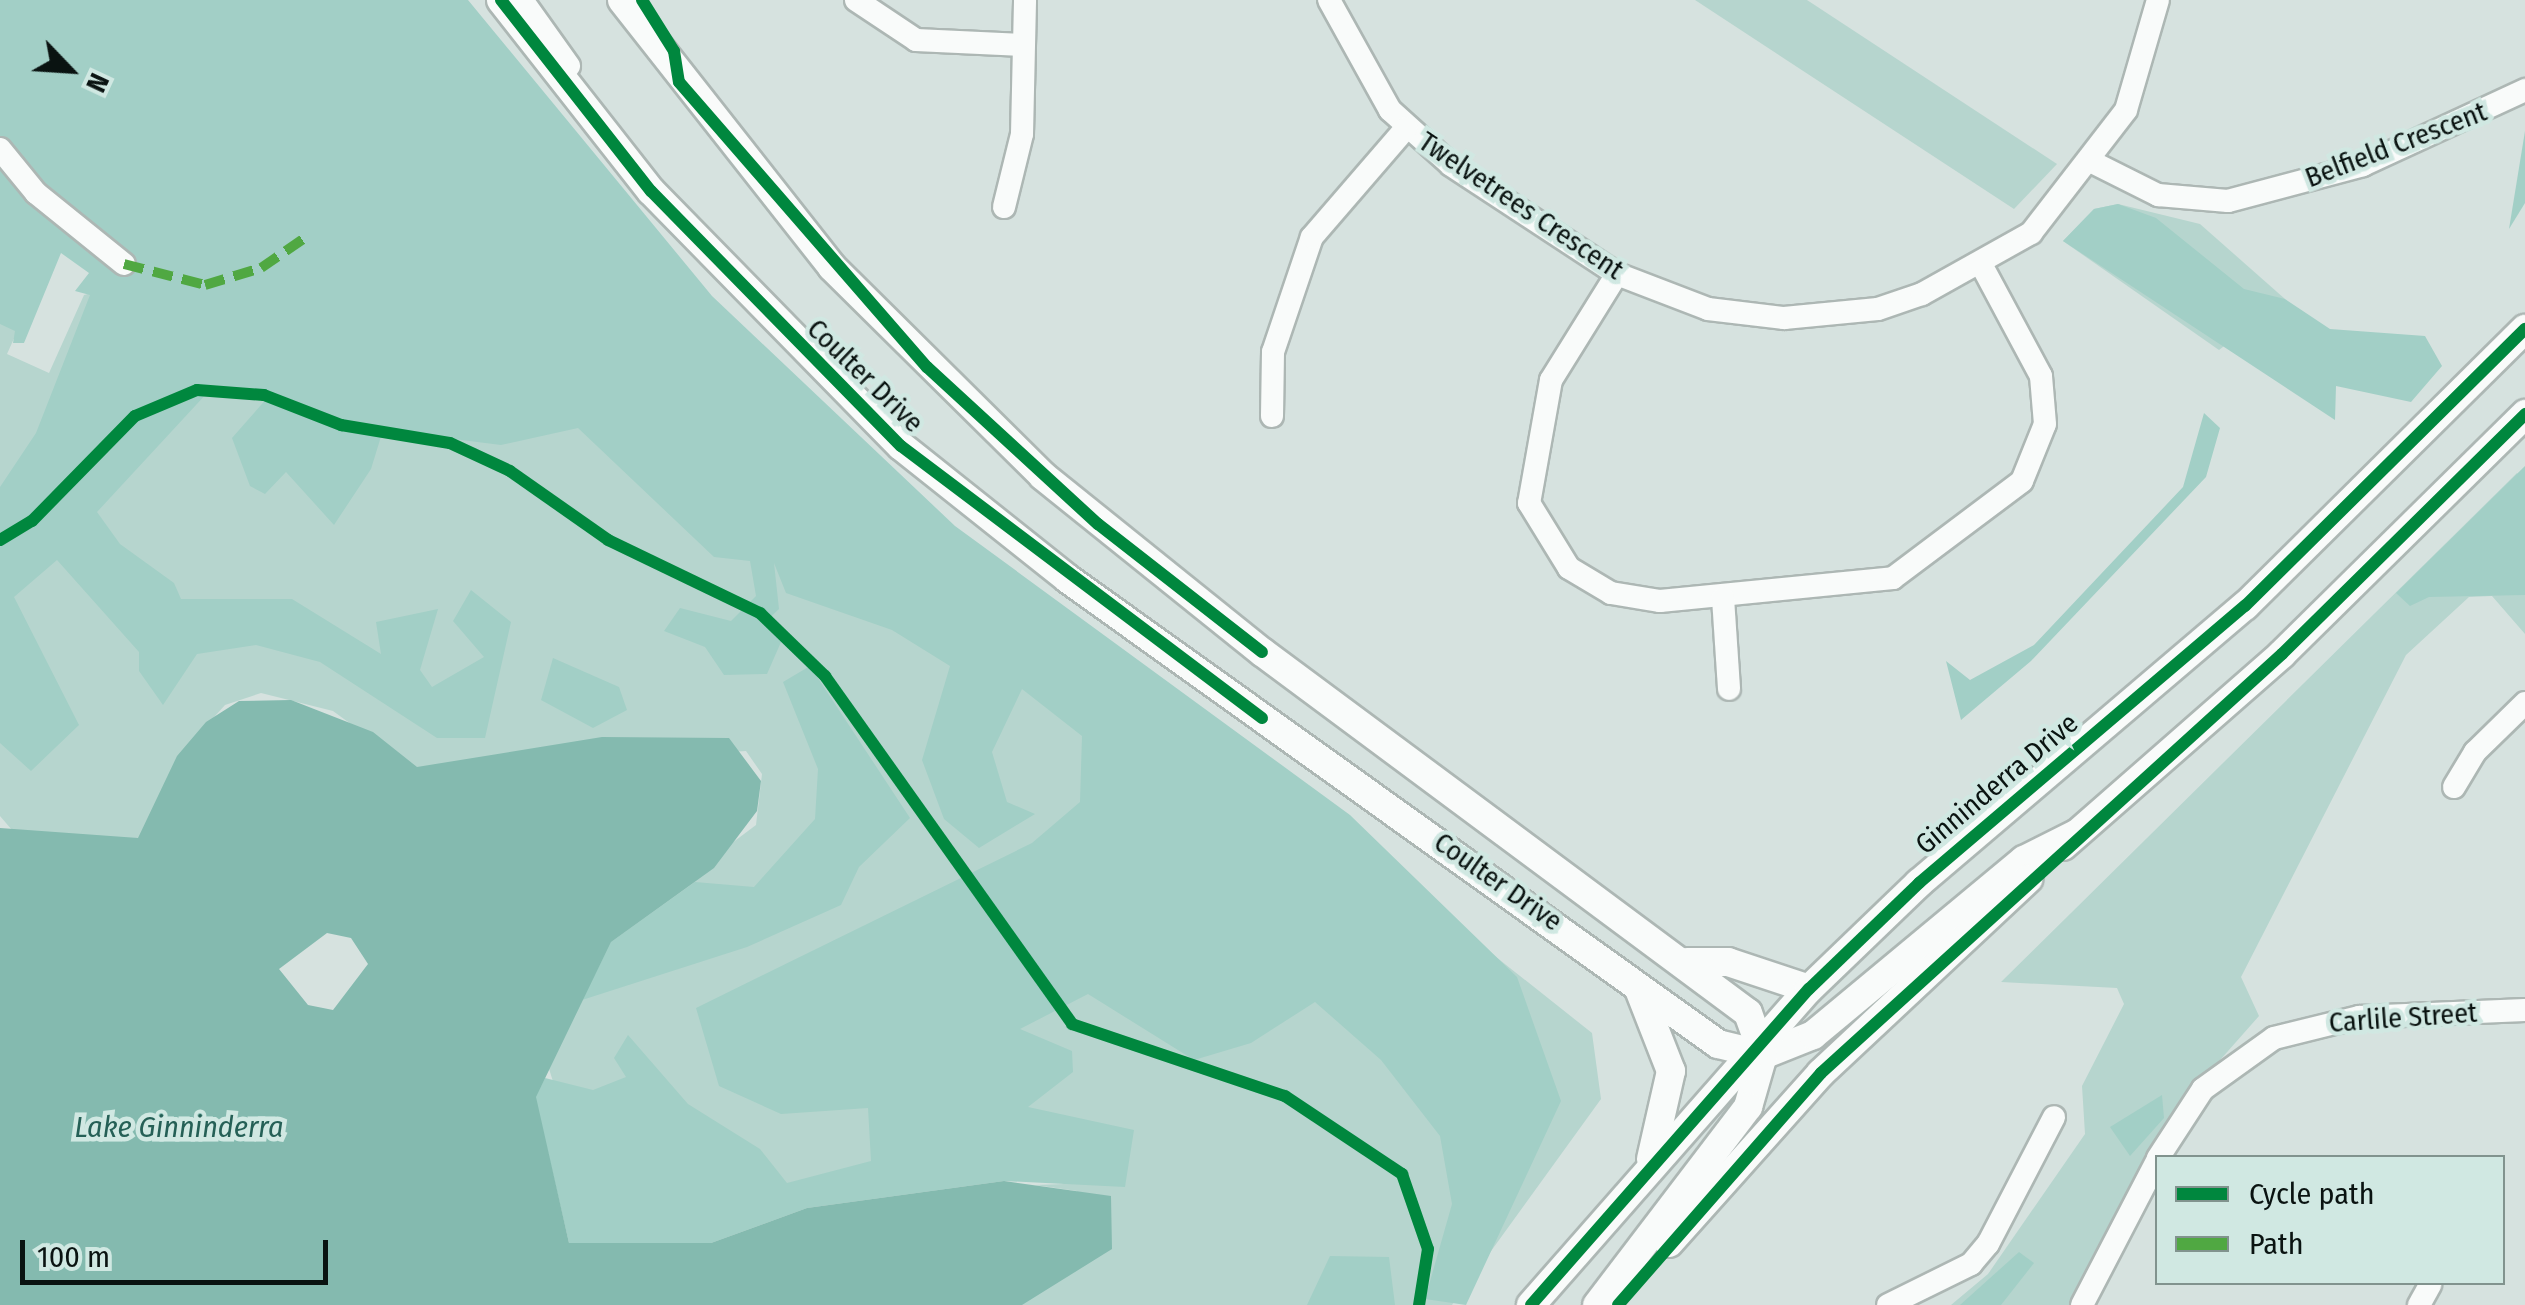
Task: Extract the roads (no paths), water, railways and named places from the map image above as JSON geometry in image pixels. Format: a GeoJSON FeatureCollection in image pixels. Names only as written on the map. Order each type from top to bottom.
{"type":"FeatureCollection","features":[{"type":"Feature","properties":{"kind":"main road","name":"Coulter Drive"},"geometry":{"type":"LineString","coordinates":[[501,0],[575,99],[720,267],[901,446],[1068,580],[1634,982],[1758,1055]]}},
{"type":"Feature","properties":{"kind":"main road","name":"Coulter Drive"},"geometry":{"type":"LineString","coordinates":[[622,0],[680,82],[927,367],[955,394],[1154,570],[1688,962],[1748,1013],[1758,1055]]}},
{"type":"Feature","properties":{"kind":"main road"},"geometry":{"type":"LineString","coordinates":[[642,0],[674,50],[680,82]]}},
{"type":"Feature","properties":{"kind":"main road","name":"Ginninderra Drive"},"geometry":{"type":"LineString","coordinates":[[1530,1305],[1650,1160],[1758,1055],[1809,989],[1919,882],[2245,606],[2525,328]]}},
{"type":"Feature","properties":{"kind":"main road"},"geometry":{"type":"LineString","coordinates":[[1618,1305],[1820,1073],[2076,834],[2282,654],[2525,414]]}},
{"type":"Feature","properties":{"kind":"main road"},"geometry":{"type":"LineString","coordinates":[[1758,1055],[1812,1035],[2024,860],[2076,834]]}},
{"type":"Feature","properties":{"kind":"main road"},"geometry":{"type":"LineString","coordinates":[[1688,962],[1728,962],[1809,989]]}},
{"type":"Feature","properties":{"kind":"main road"},"geometry":{"type":"LineString","coordinates":[[1634,982],[1671,1071],[1650,1160]]}},
{"type":"Feature","properties":{"kind":"main road","name":"Ginninderra Drive"},"geometry":{"type":"LineString","coordinates":[[1597,1305],[1739,1123],[1758,1055]]}},
{"type":"Feature","properties":{"kind":"street"},"geometry":{"type":"LineString","coordinates":[[522,0],[570,68],[575,99]]}},
{"type":"Feature","properties":{"kind":"street"},"geometry":{"type":"LineString","coordinates":[[856,0],[916,40],[1023,45]]}},
{"type":"Feature","properties":{"kind":"street"},"geometry":{"type":"LineString","coordinates":[[1004,207],[1022,134],[1025,0]]}},
{"type":"Feature","properties":{"kind":"street","name":"Twelvetrees Crescent"},"geometry":{"type":"LineString","coordinates":[[1329,0],[1360,71],[1406,128],[1617,274],[1708,309],[1784,318],[1878,309],[1982,266],[2031,233],[2094,162],[2144,70],[2158,0]]}},
{"type":"Feature","properties":{"kind":"street","name":"Belfield Crescent"},"geometry":{"type":"LineString","coordinates":[[2094,162],[2158,195],[2228,200],[2364,165],[2525,90]]}},
{"type":"Feature","properties":{"kind":"street"},"geometry":{"type":"LineString","coordinates":[[1272,416],[1273,352],[1312,237],[1406,128]]}},
{"type":"Feature","properties":{"kind":"street"},"geometry":{"type":"LineString","coordinates":[[0,148],[36,193],[124,264]]}},
{"type":"Feature","properties":{"kind":"street"},"geometry":{"type":"LineString","coordinates":[[1617,274],[1550,380],[1530,503],[1557,557],[1596,587],[1660,601],[1724,598],[1893,578],[2022,481],[2045,424],[2041,376],[1982,266]]}},
{"type":"Feature","properties":{"kind":"street"},"geometry":{"type":"LineString","coordinates":[[1724,598],[1729,690]]}},
{"type":"Feature","properties":{"kind":"street"},"geometry":{"type":"LineString","coordinates":[[2454,787],[2485,740],[2525,703]]}},
{"type":"Feature","properties":{"kind":"street","name":"Carlile Street"},"geometry":{"type":"LineString","coordinates":[[2160,1155],[2203,1089],[2274,1038],[2359,1018],[2525,1010]]}},
{"type":"Feature","properties":{"kind":"street"},"geometry":{"type":"LineString","coordinates":[[1888,1305],[1936,1295],[1988,1244],[2054,1117]]}},
{"type":"Feature","properties":{"kind":"street","name":"Carlile Street"},"geometry":{"type":"LineString","coordinates":[[2082,1305],[2155,1164]]}},
{"type":"Feature","properties":{"kind":"water","name":"Lake Ginninderra"},"geometry":{"type":"Polygon","coordinates":[[[291,700],[373,732],[417,767],[602,737],[729,738],[761,781],[757,811],[714,868],[611,942],[536,1097],[569,1243],[711,1243],[807,1208],[1004,1181],[1111,1196],[1112,1249],[1022,1305],[0,1305],[0,828],[138,838],[177,756],[206,722],[239,701],[291,700]],[[327,933],[279,969],[308,1005],[333,1010],[368,964],[351,938],[327,933]]]}}]}
